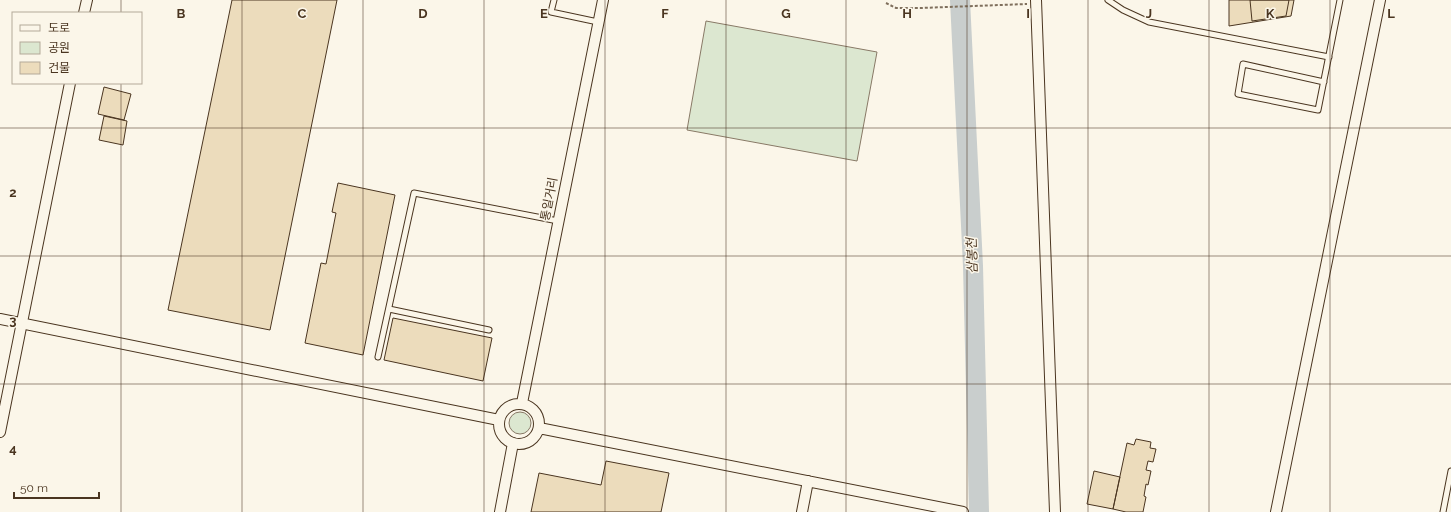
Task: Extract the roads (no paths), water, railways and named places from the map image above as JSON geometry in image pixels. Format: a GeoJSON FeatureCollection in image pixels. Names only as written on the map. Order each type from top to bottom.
{"type":"FeatureCollection","features":[{"type":"Feature","properties":{"kind":"street"},"geometry":{"type":"LineString","coordinates":[[84,12],[86,0]]}},
{"type":"Feature","properties":{"kind":"street","name":"통일거리"},"geometry":{"type":"LineString","coordinates":[[522,403],[603,0]]}},
{"type":"Feature","properties":{"kind":"street"},"geometry":{"type":"LineString","coordinates":[[1276,512],[1380,0]]}},
{"type":"Feature","properties":{"kind":"street"},"geometry":{"type":"LineString","coordinates":[[1033,2],[1055,512]]}},
{"type":"Feature","properties":{"kind":"street"},"geometry":{"type":"LineString","coordinates":[[0,432],[70,84]]}},
{"type":"Feature","properties":{"kind":"street"},"geometry":{"type":"LineString","coordinates":[[0,319],[499,420]]}},
{"type":"Feature","properties":{"kind":"street"},"geometry":{"type":"LineString","coordinates":[[516,403],[522,403],[529,405],[536,412],[539,418],[540,428],[535,437],[530,441],[520,444],[513,443],[502,434],[499,426],[499,420],[501,414],[507,407],[516,403]]}},
{"type":"Feature","properties":{"kind":"street"},"geometry":{"type":"LineString","coordinates":[[540,428],[963,512]]}},
{"type":"Feature","properties":{"kind":"street"},"geometry":{"type":"LineString","coordinates":[[500,512],[513,443]]}},
{"type":"Feature","properties":{"kind":"street"},"geometry":{"type":"LineString","coordinates":[[802,512],[808,481]]}},
{"type":"Feature","properties":{"kind":"lane"},"geometry":{"type":"LineString","coordinates":[[554,0],[551,12],[598,22]]}},
{"type":"Feature","properties":{"kind":"lane"},"geometry":{"type":"LineString","coordinates":[[1108,0],[1123,10],[1149,22],[1329,57]]}},
{"type":"Feature","properties":{"kind":"lane"},"geometry":{"type":"LineString","coordinates":[[1324,82],[1243,64],[1238,94],[1318,110],[1324,82],[1329,57],[1340,0]]}},
{"type":"Feature","properties":{"kind":"lane"},"geometry":{"type":"LineString","coordinates":[[378,357],[414,193],[558,221]]}},
{"type":"Feature","properties":{"kind":"lane"},"geometry":{"type":"LineString","coordinates":[[389,309],[489,330]]}},
{"type":"Feature","properties":{"kind":"lane"},"geometry":{"type":"LineString","coordinates":[[1443,512],[1451,471]]}},
{"type":"Feature","properties":{"kind":"waterway","name":"삼봉천"},"geometry":{"type":"LineString","coordinates":[[960,0],[973,266],[979,512]]}}]}
